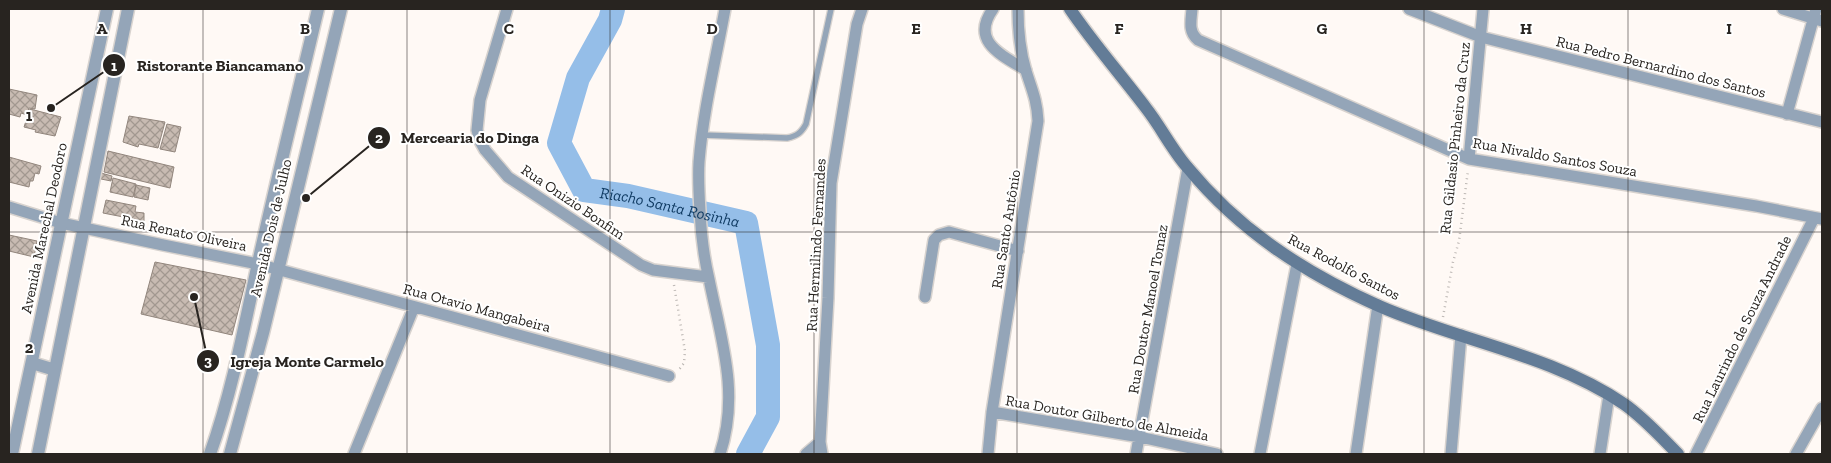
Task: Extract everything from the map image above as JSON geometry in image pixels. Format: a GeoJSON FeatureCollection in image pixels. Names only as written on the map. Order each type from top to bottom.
{"type":"FeatureCollection","features":[{"type":"Feature","properties":{"kind":"main road","name":"Rua Rodolfo Santos"},"geometry":{"type":"LineString","coordinates":[[1070,9],[1147,110],[1188,168],[1246,227],[1297,264],[1378,306],[1563,372],[1610,395],[1643,419],[1678,454]]}},
{"type":"Feature","properties":{"kind":"street","name":"Avenida Marechal Deodoro"},"geometry":{"type":"LineString","coordinates":[[12,454],[107,9]]}},
{"type":"Feature","properties":{"kind":"street"},"geometry":{"type":"LineString","coordinates":[[38,454],[128,9]]}},
{"type":"Feature","properties":{"kind":"street","name":"Avenida Dois de Julho"},"geometry":{"type":"LineString","coordinates":[[210,454],[239,355],[258,264],[318,9]]}},
{"type":"Feature","properties":{"kind":"street","name":"Avenida Dois de Julho"},"geometry":{"type":"LineString","coordinates":[[230,454],[247,396],[341,9]]}},
{"type":"Feature","properties":{"kind":"street","name":"Rua Onizio Bonfim"},"geometry":{"type":"LineString","coordinates":[[507,9],[478,110],[477,130],[485,150],[508,177],[641,265],[653,270],[708,277]]}},
{"type":"Feature","properties":{"kind":"street"},"geometry":{"type":"LineString","coordinates":[[720,454],[730,401],[728,371],[708,277],[700,213],[699,164],[702,135],[725,9]]}},
{"type":"Feature","properties":{"kind":"street","name":"Rua Hermilindo Fernandes"},"geometry":{"type":"LineString","coordinates":[[821,448],[832,183],[857,24],[862,9]]}},
{"type":"Feature","properties":{"kind":"street"},"geometry":{"type":"LineString","coordinates":[[993,9],[985,24],[985,33],[988,41],[999,54],[1026,70]]}},
{"type":"Feature","properties":{"kind":"street","name":"Rua Santo Antônio"},"geometry":{"type":"LineString","coordinates":[[988,454],[992,412],[1038,121],[1037,102],[1026,70],[1018,30],[1018,9]]}},
{"type":"Feature","properties":{"kind":"street","name":"Rua Nivaldo Santos Souza"},"geometry":{"type":"LineString","coordinates":[[1192,9],[1190,28],[1198,40],[1469,159],[1818,218]]}},
{"type":"Feature","properties":{"kind":"street","name":"Rua Pedro Bernardino dos Santos"},"geometry":{"type":"LineString","coordinates":[[1409,9],[1481,37],[1822,122]]}},
{"type":"Feature","properties":{"kind":"street","name":"Rua Gildasio Pinheiro da Cruz"},"geometry":{"type":"LineString","coordinates":[[1469,159],[1484,9]]}},
{"type":"Feature","properties":{"kind":"street"},"geometry":{"type":"LineString","coordinates":[[1783,9],[1817,16],[1787,114]]}},
{"type":"Feature","properties":{"kind":"street"},"geometry":{"type":"LineString","coordinates":[[95,64],[116,67]]}},
{"type":"Feature","properties":{"kind":"street"},"geometry":{"type":"LineString","coordinates":[[294,109],[316,113]]}},
{"type":"Feature","properties":{"kind":"street","name":"Rua Doutor Manoel Tomaz"},"geometry":{"type":"LineString","coordinates":[[1136,454],[1188,168]]}},
{"type":"Feature","properties":{"kind":"street","name":"Rua Renato Oliveira"},"geometry":{"type":"LineString","coordinates":[[9,207],[62,223],[278,269]]}},
{"type":"Feature","properties":{"kind":"street","name":"Rua Laurindo de Souza Andrade"},"geometry":{"type":"LineString","coordinates":[[1696,454],[1818,218]]}},
{"type":"Feature","properties":{"kind":"street"},"geometry":{"type":"LineString","coordinates":[[925,297],[934,240],[939,235],[949,232],[1018,250]]}},
{"type":"Feature","properties":{"kind":"street"},"geometry":{"type":"LineString","coordinates":[[1260,454],[1297,264]]}},
{"type":"Feature","properties":{"kind":"street","name":"Rua Otavio Mangabeira"},"geometry":{"type":"LineString","coordinates":[[278,269],[669,376]]}},
{"type":"Feature","properties":{"kind":"street"},"geometry":{"type":"LineString","coordinates":[[1356,454],[1378,306]]}},
{"type":"Feature","properties":{"kind":"street"},"geometry":{"type":"LineString","coordinates":[[354,454],[414,307]]}},
{"type":"Feature","properties":{"kind":"street"},"geometry":{"type":"LineString","coordinates":[[1451,454],[1461,335]]}},
{"type":"Feature","properties":{"kind":"street"},"geometry":{"type":"LineString","coordinates":[[32,363],[55,370]]}},
{"type":"Feature","properties":{"kind":"street"},"geometry":{"type":"LineString","coordinates":[[1600,454],[1610,395]]}},
{"type":"Feature","properties":{"kind":"street"},"geometry":{"type":"LineString","coordinates":[[1796,454],[1822,408]]}},
{"type":"Feature","properties":{"kind":"street","name":"Rua Doutor Gilberto de Almeida"},"geometry":{"type":"LineString","coordinates":[[992,412],[1140,438],[1217,454]]}},
{"type":"Feature","properties":{"kind":"street"},"geometry":{"type":"LineString","coordinates":[[806,454],[821,448]]}},
{"type":"Feature","properties":{"kind":"lane"},"geometry":{"type":"LineString","coordinates":[[702,135],[787,138],[795,136],[802,131],[806,124],[831,9]]}},
{"type":"Feature","properties":{"kind":"path","name":"Rua Gildasio Pinheiro da Cruz"},"geometry":{"type":"LineString","coordinates":[[1441,329],[1464,210],[1469,159]]}},
{"type":"Feature","properties":{"kind":"path"},"geometry":{"type":"LineString","coordinates":[[669,376],[678,372],[684,363],[685,351],[672,273]]}},
{"type":"Feature","properties":{"kind":"building"},"geometry":{"type":"Polygon","coordinates":[[[9,89],[37,95],[35,109],[29,108],[27,115],[21,113],[20,117],[9,114],[9,89]]]}},
{"type":"Feature","properties":{"kind":"building"},"geometry":{"type":"Polygon","coordinates":[[[30,109],[61,117],[55,136],[35,132],[36,130],[24,127],[30,109]]]}},
{"type":"Feature","properties":{"kind":"building"},"geometry":{"type":"Polygon","coordinates":[[[129,116],[165,122],[158,148],[139,144],[138,147],[123,142],[129,116]]]}},
{"type":"Feature","properties":{"kind":"building"},"geometry":{"type":"Polygon","coordinates":[[[167,124],[181,127],[175,152],[160,149],[167,124]]]}},
{"type":"Feature","properties":{"kind":"building"},"geometry":{"type":"Polygon","coordinates":[[[108,151],[174,167],[170,188],[104,172],[108,151]]]}},
{"type":"Feature","properties":{"kind":"building"},"geometry":{"type":"Polygon","coordinates":[[[9,157],[41,166],[39,174],[35,173],[29,187],[9,182],[9,157]]]}},
{"type":"Feature","properties":{"kind":"building"},"geometry":{"type":"Polygon","coordinates":[[[101,173],[112,176],[111,181],[101,179],[101,173]]]}},
{"type":"Feature","properties":{"kind":"building"},"geometry":{"type":"Polygon","coordinates":[[[113,178],[136,184],[133,197],[110,192],[113,178]]]}},
{"type":"Feature","properties":{"kind":"building"},"geometry":{"type":"Polygon","coordinates":[[[136,185],[150,188],[148,200],[134,197],[136,185]]]}},
{"type":"Feature","properties":{"kind":"building"},"geometry":{"type":"Polygon","coordinates":[[[106,200],[136,206],[135,212],[144,213],[144,221],[103,213],[106,200]]]}},
{"type":"Feature","properties":{"kind":"building"},"geometry":{"type":"Polygon","coordinates":[[[9,235],[37,241],[34,257],[9,251],[9,235]]]}},
{"type":"Feature","properties":{"kind":"building"},"geometry":{"type":"Polygon","coordinates":[[[155,262],[246,280],[232,335],[141,314],[155,262]]]}},
{"type":"Feature","properties":{"kind":"waterway","name":"Riacho Santa Rosinha"},"geometry":{"type":"LineString","coordinates":[[613,9],[610,20],[578,78],[559,143],[584,190],[628,196],[746,223],[768,345],[768,417],[748,454]]}},
{"type":"Feature","properties":{"kind":"place","name":"Ristorante Biancamano"},"geometry":{"type":"Point","coordinates":[51,108]}},
{"type":"Feature","properties":{"kind":"place","name":"Mercearia do Dinga"},"geometry":{"type":"Point","coordinates":[306,198]}},
{"type":"Feature","properties":{"kind":"place","name":"Igreja Monte Carmelo"},"geometry":{"type":"Point","coordinates":[194,297]}}]}
